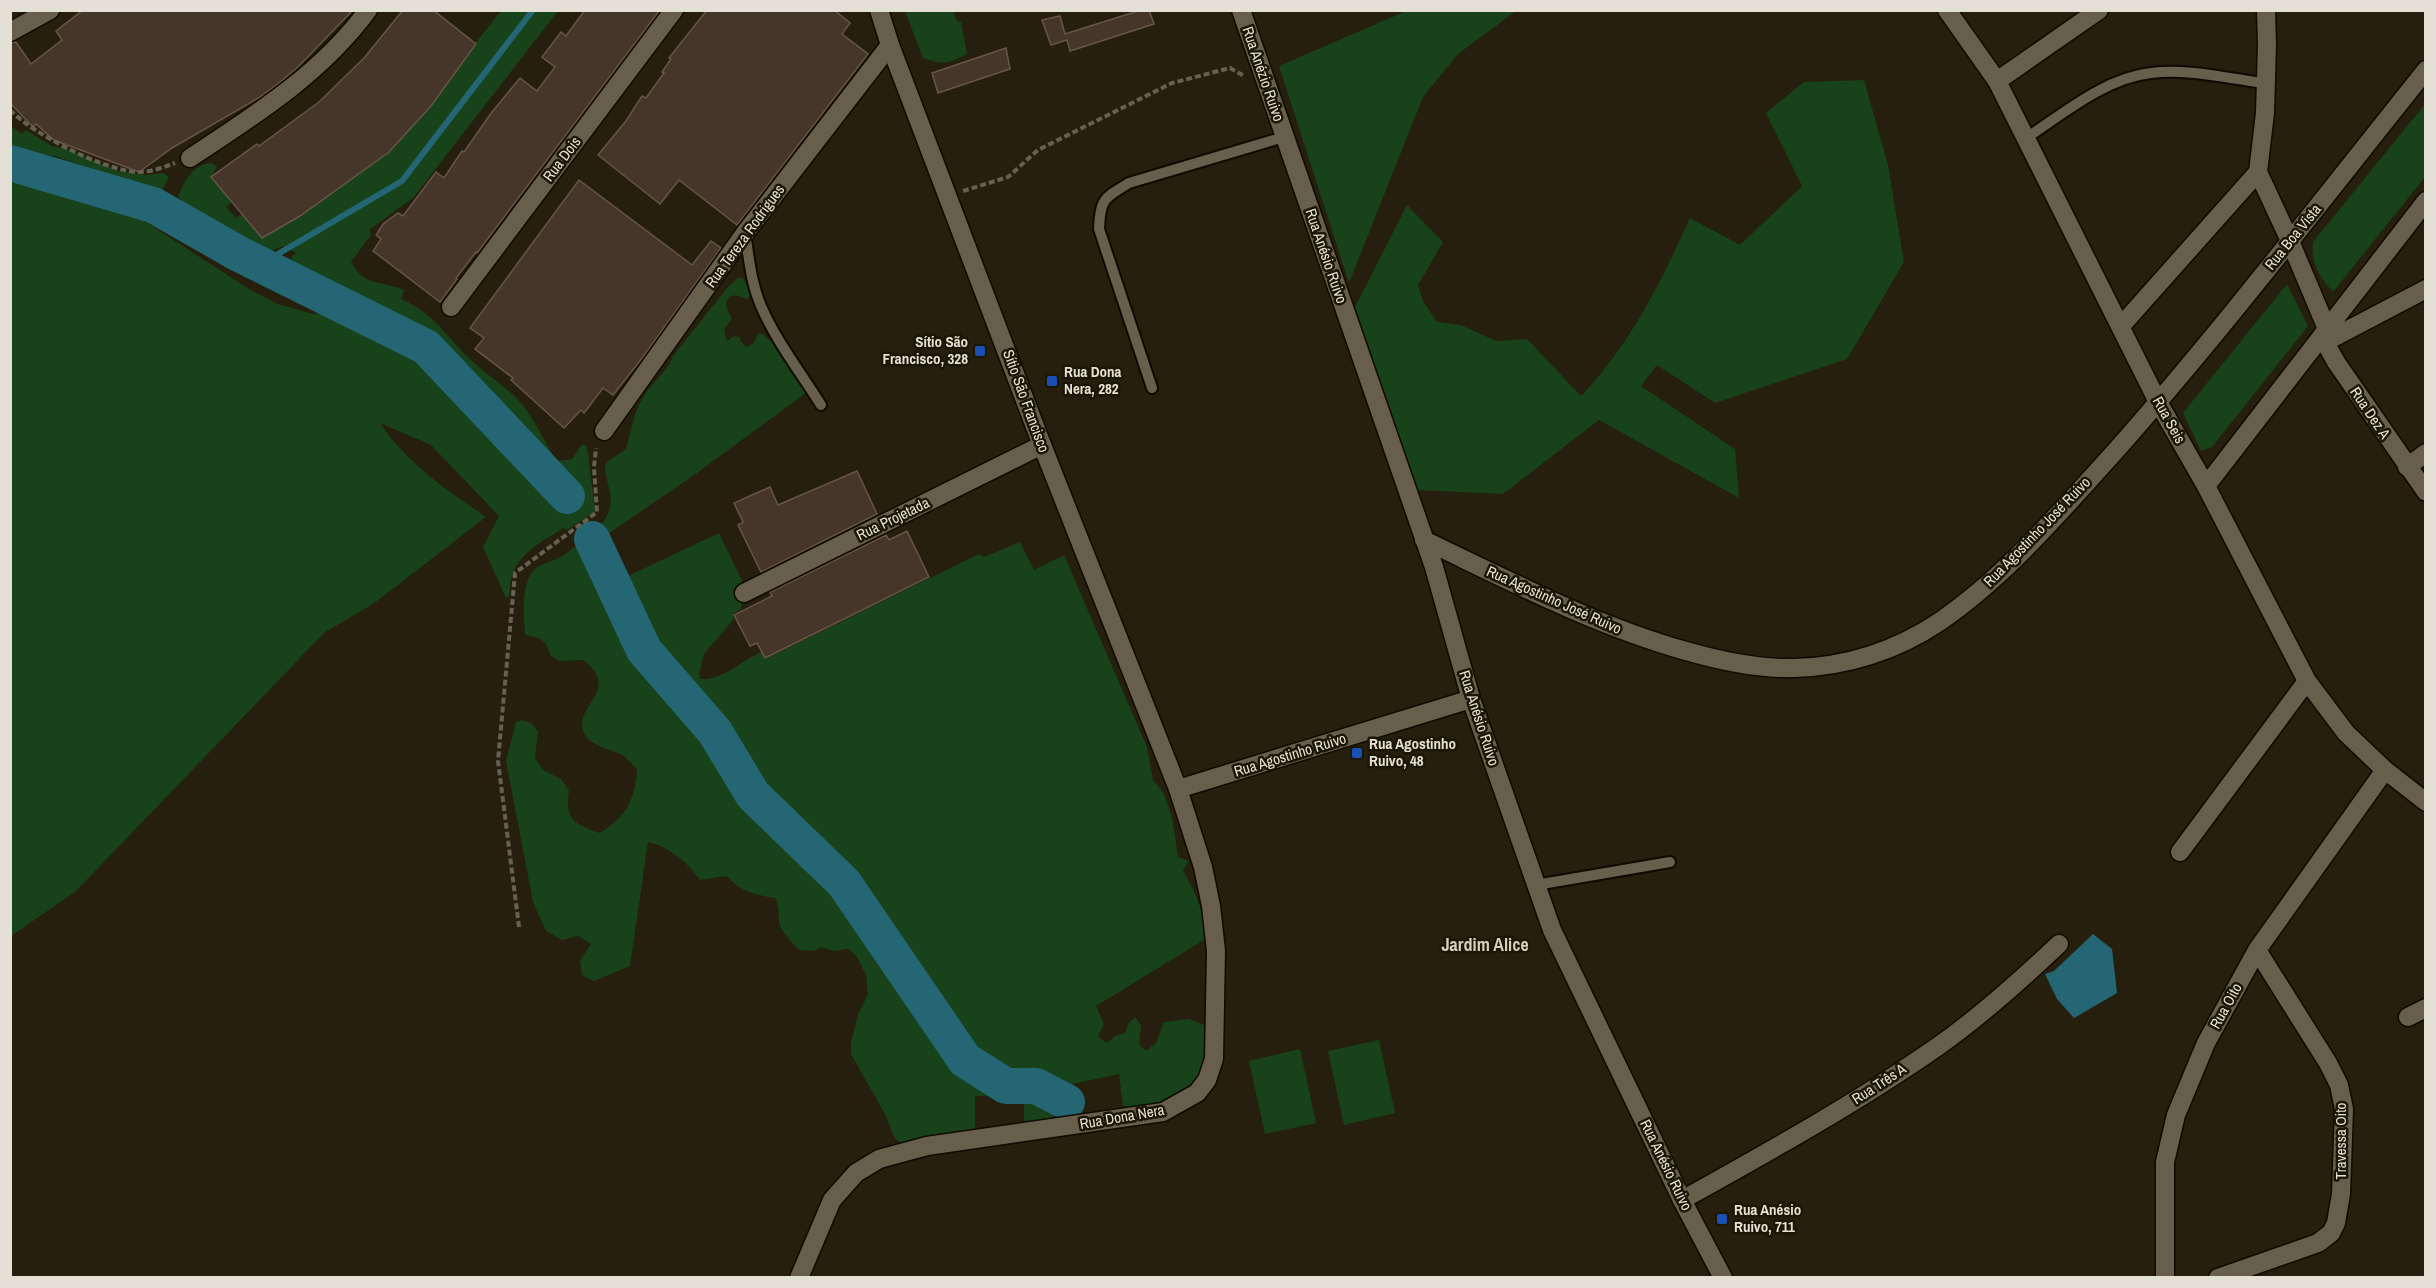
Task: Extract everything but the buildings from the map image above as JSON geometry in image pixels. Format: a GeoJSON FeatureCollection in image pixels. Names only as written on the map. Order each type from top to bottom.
{"type":"FeatureCollection","features":[{"type":"Feature","properties":{"kind":"street"},"geometry":{"type":"LineString","coordinates":[[10,32],[50,10]]}},
{"type":"Feature","properties":{"kind":"street"},"geometry":{"type":"LineString","coordinates":[[190,158],[272,104],[301,81],[330,55],[368,10]]}},
{"type":"Feature","properties":{"kind":"street","name":"Rua Dois"},"geometry":{"type":"LineString","coordinates":[[451,307],[674,10]]}},
{"type":"Feature","properties":{"kind":"street","name":"Sítio São Francisco"},"geometry":{"type":"LineString","coordinates":[[879,10],[890,45],[1042,445],[1178,789]]}},
{"type":"Feature","properties":{"kind":"street","name":"Rua Anézio Ruivo"},"geometry":{"type":"LineString","coordinates":[[1241,10],[1284,137]]}},
{"type":"Feature","properties":{"kind":"street","name":"Rua Seis"},"geometry":{"type":"LineString","coordinates":[[1947,10],[1997,81],[2158,402],[2206,486],[2307,681],[2346,734],[2385,770],[2426,802]]}},
{"type":"Feature","properties":{"kind":"street"},"geometry":{"type":"LineString","coordinates":[[1997,81],[2099,10]]}},
{"type":"Feature","properties":{"kind":"street"},"geometry":{"type":"LineString","coordinates":[[2121,326],[2258,172],[2263,141],[2267,45],[2266,10]]}},
{"type":"Feature","properties":{"kind":"street","name":"Rua Tereza Rodrigues"},"geometry":{"type":"LineString","coordinates":[[604,431],[745,233],[890,45]]}},
{"type":"Feature","properties":{"kind":"street","name":"Rua Boa Vista"},"geometry":{"type":"LineString","coordinates":[[2158,402],[2426,70]]}},
{"type":"Feature","properties":{"kind":"street","name":"Rua Anésio Ruivo"},"geometry":{"type":"LineString","coordinates":[[1284,137],[1425,540],[1471,699],[1552,930],[1682,1200],[1723,1278]]}},
{"type":"Feature","properties":{"kind":"street","name":"Rua Dez A"},"geometry":{"type":"LineString","coordinates":[[2258,172],[2290,240],[2336,362],[2406,467],[2426,492]]}},
{"type":"Feature","properties":{"kind":"street"},"geometry":{"type":"LineString","coordinates":[[2206,486],[2326,335],[2426,201]]}},
{"type":"Feature","properties":{"kind":"street"},"geometry":{"type":"LineString","coordinates":[[2326,335],[2426,289]]}},
{"type":"Feature","properties":{"kind":"street","name":"Rua Agostinho José Ruivo"},"geometry":{"type":"LineString","coordinates":[[1425,540],[1566,608],[1655,642],[1730,663],[1791,669],[1838,665],[1890,648],[1928,628],[1989,584],[2075,496],[2158,402]]}},
{"type":"Feature","properties":{"kind":"street","name":"Rua Projetada"},"geometry":{"type":"LineString","coordinates":[[744,593],[1042,445]]}},
{"type":"Feature","properties":{"kind":"street"},"geometry":{"type":"LineString","coordinates":[[2406,467],[2426,453]]}},
{"type":"Feature","properties":{"kind":"street"},"geometry":{"type":"LineString","coordinates":[[2181,852],[2307,681]]}},
{"type":"Feature","properties":{"kind":"street","name":"Rua Agostinho Ruivo"},"geometry":{"type":"LineString","coordinates":[[1178,789],[1471,699]]}},
{"type":"Feature","properties":{"kind":"street","name":"Rua Oito"},"geometry":{"type":"LineString","coordinates":[[2164,1278],[2166,1162],[2176,1115],[2206,1043],[2257,950],[2385,770]]}},
{"type":"Feature","properties":{"kind":"street","name":"Rua Dona Nera"},"geometry":{"type":"LineString","coordinates":[[799,1278],[832,1200],[856,1173],[879,1159],[927,1146],[1163,1112],[1197,1093],[1207,1080],[1214,1059],[1216,951],[1211,906],[1203,867],[1178,789]]}},
{"type":"Feature","properties":{"kind":"street","name":"Rua Três A"},"geometry":{"type":"LineString","coordinates":[[1682,1200],[1819,1123],[1936,1047],[1979,1015],[2059,944]]}},
{"type":"Feature","properties":{"kind":"street","name":"Travessa Oito"},"geometry":{"type":"LineString","coordinates":[[2218,1278],[2318,1243],[2331,1233],[2336,1223],[2341,1194],[2344,1109],[2339,1085],[2328,1063],[2257,950]]}},
{"type":"Feature","properties":{"kind":"street"},"geometry":{"type":"LineString","coordinates":[[2408,1017],[2426,1008]]}},
{"type":"Feature","properties":{"kind":"lane"},"geometry":{"type":"LineString","coordinates":[[2026,138],[2093,94],[2132,76],[2174,72],[2265,83]]}},
{"type":"Feature","properties":{"kind":"lane"},"geometry":{"type":"LineString","coordinates":[[1152,388],[1099,229],[1100,208],[1108,196],[1129,183],[1284,137]]}},
{"type":"Feature","properties":{"kind":"lane"},"geometry":{"type":"LineString","coordinates":[[745,233],[750,270],[768,321],[821,405]]}},
{"type":"Feature","properties":{"kind":"lane"},"geometry":{"type":"LineString","coordinates":[[1536,885],[1670,862]]}},
{"type":"Feature","properties":{"kind":"path"},"geometry":{"type":"LineString","coordinates":[[948,195],[1008,177],[1038,150],[1172,83],[1230,68],[1250,79],[1264,76]]}},
{"type":"Feature","properties":{"kind":"path"},"geometry":{"type":"LineString","coordinates":[[10,110],[22,122],[54,141],[118,168],[139,172],[160,169],[190,158]]}},
{"type":"Feature","properties":{"kind":"path"},"geometry":{"type":"LineString","coordinates":[[519,927],[498,761],[515,573],[597,512],[594,467],[597,444],[604,431]]}},
{"type":"Feature","properties":{"kind":"green space"},"geometry":{"type":"Polygon","coordinates":[[[501,11],[558,11],[413,198],[369,230],[371,235],[351,262],[368,280],[404,290],[401,299],[430,317],[473,362],[514,396],[531,416],[557,461],[572,459],[582,444],[587,446],[595,511],[567,530],[564,528],[549,537],[526,554],[515,568],[510,595],[506,598],[483,547],[499,516],[431,445],[380,423],[415,464],[486,517],[373,604],[325,632],[75,892],[11,936],[10,177],[43,184],[96,205],[138,217],[249,289],[278,304],[313,314],[327,312],[340,317],[345,325],[370,331],[413,351],[460,388],[548,488],[563,492],[561,471],[535,437],[429,338],[348,296],[323,280],[296,272],[292,267],[292,256],[296,253],[283,246],[256,257],[240,252],[178,197],[186,179],[194,170],[212,163],[217,167],[211,177],[232,202],[226,207],[236,218],[242,214],[259,232],[386,155],[501,11]]]}},
{"type":"Feature","properties":{"kind":"green space"},"geometry":{"type":"Polygon","coordinates":[[[905,11],[953,11],[957,21],[961,22],[967,54],[946,62],[923,58],[905,11]]]}},
{"type":"Feature","properties":{"kind":"green space"},"geometry":{"type":"Polygon","coordinates":[[[1406,11],[1516,11],[1458,54],[1423,97],[1349,283],[1279,66],[1406,11]]]}},
{"type":"Feature","properties":{"kind":"green space"},"geometry":{"type":"Polygon","coordinates":[[[1864,80],[1888,165],[1904,262],[1847,359],[1715,403],[1657,365],[1641,386],[1735,449],[1739,498],[1599,420],[1503,494],[1418,490],[1355,307],[1407,205],[1443,242],[1418,285],[1423,301],[1437,322],[1461,325],[1496,341],[1527,339],[1581,396],[1615,356],[1643,312],[1690,218],[1740,245],[1802,186],[1766,113],[1804,82],[1864,80]]]}},
{"type":"Feature","properties":{"kind":"green space"},"geometry":{"type":"Polygon","coordinates":[[[2425,104],[2425,177],[2333,292],[2317,270],[2313,257],[2313,242],[2425,104]]]}},
{"type":"Feature","properties":{"kind":"green space"},"geometry":{"type":"Polygon","coordinates":[[[10,125],[22,134],[26,130],[52,146],[70,150],[118,171],[145,175],[163,173],[169,177],[159,196],[141,184],[129,184],[108,174],[54,156],[12,150],[10,125]]]}},
{"type":"Feature","properties":{"kind":"green space"},"geometry":{"type":"Polygon","coordinates":[[[738,278],[743,278],[751,292],[747,300],[731,296],[726,302],[732,318],[724,330],[727,341],[734,336],[739,337],[747,347],[754,343],[758,334],[762,333],[769,340],[774,340],[810,390],[697,473],[602,538],[599,528],[611,503],[605,466],[608,461],[626,449],[639,405],[673,356],[728,287],[738,278]]]}},
{"type":"Feature","properties":{"kind":"green space"},"geometry":{"type":"Polygon","coordinates":[[[2287,284],[2308,326],[2212,447],[2201,451],[2183,413],[2287,284]]]}},
{"type":"Feature","properties":{"kind":"green space"},"geometry":{"type":"Polygon","coordinates":[[[719,533],[745,587],[741,609],[733,614],[733,620],[704,654],[700,679],[724,674],[762,652],[765,659],[979,554],[984,557],[1020,542],[1034,570],[1064,555],[1147,747],[1153,780],[1164,794],[1172,817],[1178,857],[1189,861],[1183,871],[1196,895],[1205,932],[1204,940],[1096,1006],[1104,1024],[1098,1037],[1107,1043],[1115,1036],[1125,1033],[1128,1024],[1135,1017],[1141,1025],[1139,1044],[1146,1051],[1156,1043],[1164,1022],[1189,1019],[1207,1026],[1209,1050],[1203,1076],[1187,1093],[1140,1110],[1123,1106],[1119,1074],[1053,1088],[1053,1121],[1024,1123],[1024,1095],[975,1096],[975,1131],[901,1144],[894,1137],[886,1116],[851,1054],[851,1042],[858,1015],[868,994],[866,975],[857,957],[848,949],[834,951],[821,947],[814,951],[799,950],[780,926],[775,898],[743,889],[727,876],[700,880],[677,856],[648,842],[630,966],[594,981],[582,975],[580,961],[591,944],[578,936],[562,940],[546,931],[533,902],[506,761],[516,722],[522,720],[531,723],[538,731],[535,758],[543,770],[561,779],[569,791],[568,809],[573,820],[600,833],[616,821],[628,807],[634,790],[637,769],[624,756],[597,745],[584,733],[582,723],[584,714],[598,689],[594,671],[583,660],[559,661],[551,656],[546,644],[539,638],[525,635],[525,593],[534,570],[581,543],[602,538],[620,573],[626,577],[719,533]]]}},
{"type":"Feature","properties":{"kind":"green space"},"geometry":{"type":"Polygon","coordinates":[[[1379,1040],[1395,1113],[1344,1125],[1328,1051],[1379,1040]]]}},
{"type":"Feature","properties":{"kind":"green space"},"geometry":{"type":"Polygon","coordinates":[[[1300,1049],[1316,1123],[1265,1134],[1249,1061],[1300,1049]]]}},
{"type":"Feature","properties":{"kind":"water"},"geometry":{"type":"Polygon","coordinates":[[[2093,934],[2112,949],[2117,993],[2074,1018],[2057,999],[2045,974],[2054,971],[2093,934]]]}},
{"type":"Feature","properties":{"kind":"waterway"},"geometry":{"type":"LineString","coordinates":[[261,264],[402,181],[533,10]]}},
{"type":"Feature","properties":{"kind":"waterway"},"geometry":{"type":"LineString","coordinates":[[10,163],[153,205],[239,254],[426,347],[567,496]]}},
{"type":"Feature","properties":{"kind":"waterway"},"geometry":{"type":"LineString","coordinates":[[592,539],[644,650],[715,732],[753,795],[844,883],[965,1060],[1006,1086],[1036,1086],[1067,1102]]}},
{"type":"Feature","properties":{"kind":"place","name":"Sítio São Francisco, 328"},"geometry":{"type":"Point","coordinates":[980,351]}},
{"type":"Feature","properties":{"kind":"place","name":"Rua Dona Nera, 282"},"geometry":{"type":"Point","coordinates":[1052,381]}},
{"type":"Feature","properties":{"kind":"place","name":"Rua Agostinho Ruivo, 48"},"geometry":{"type":"Point","coordinates":[1357,753]}},
{"type":"Feature","properties":{"kind":"place","name":"Rua Anésio Ruivo, 711"},"geometry":{"type":"Point","coordinates":[1722,1219]}},
{"type":"Feature","properties":{"kind":"district","name":"Jardim Alice"},"geometry":{"type":"Point","coordinates":[1485,945]}}]}
